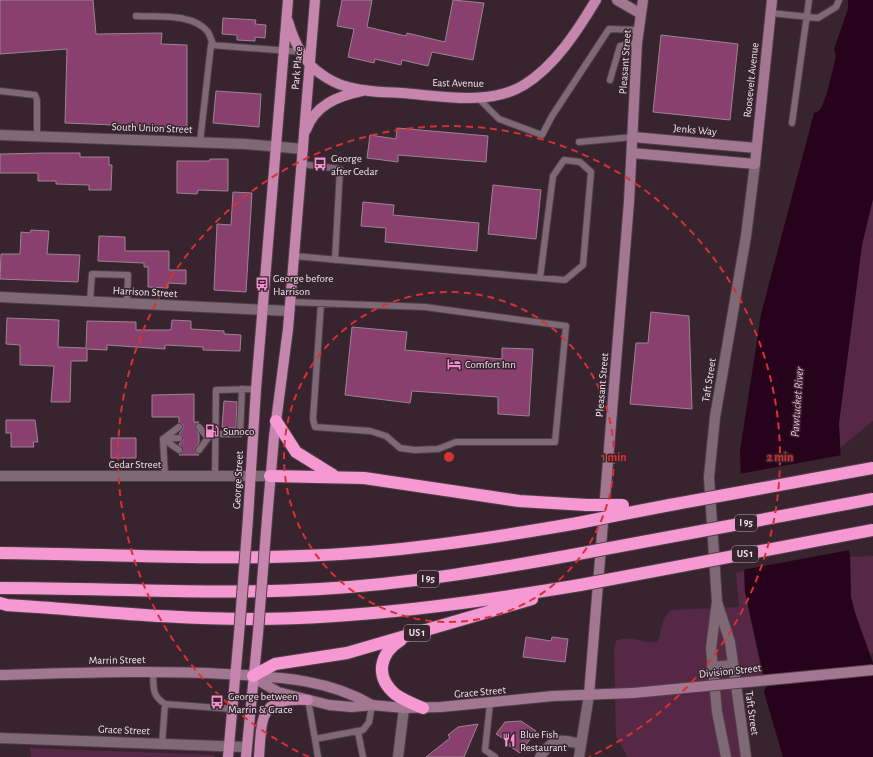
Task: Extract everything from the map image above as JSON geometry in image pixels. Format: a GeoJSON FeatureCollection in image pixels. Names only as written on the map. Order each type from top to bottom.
{"type":"FeatureCollection","features":[{"type":"Feature","properties":{"kind":"highway"},"geometry":{"type":"LineString","coordinates":[[276,421],[296,452],[334,476]]}},
{"type":"Feature","properties":{"kind":"highway"},"geometry":{"type":"LineString","coordinates":[[0,553],[198,557],[355,554],[473,541],[578,523],[623,510],[670,505],[873,468]]}},
{"type":"Feature","properties":{"kind":"highway"},"geometry":{"type":"LineString","coordinates":[[270,476],[334,476],[395,482],[523,502],[587,505],[623,510]]}},
{"type":"Feature","properties":{"kind":"highway","name":"I 95"},"geometry":{"type":"LineString","coordinates":[[0,588],[220,592],[320,589],[444,577],[583,553],[873,499]]}},
{"type":"Feature","properties":{"kind":"highway","name":"US 1"},"geometry":{"type":"LineString","coordinates":[[253,676],[268,667],[282,662],[332,656],[412,635],[580,585],[873,530]]}},
{"type":"Feature","properties":{"kind":"highway"},"geometry":{"type":"LineString","coordinates":[[0,603],[7,605],[198,617],[286,618],[356,614],[433,606],[580,585]]}},
{"type":"Feature","properties":{"kind":"highway"},"geometry":{"type":"LineString","coordinates":[[412,635],[389,649],[382,661],[382,668],[385,682],[395,694],[423,708]]}},
{"type":"Feature","properties":{"kind":"main road","name":"Park Place"},"geometry":{"type":"LineString","coordinates":[[276,133],[287,0]]}},
{"type":"Feature","properties":{"kind":"main road","name":"Park Place"},"geometry":{"type":"LineString","coordinates":[[305,52],[315,0]]}},
{"type":"Feature","properties":{"kind":"main road","name":"East Avenue"},"geometry":{"type":"LineString","coordinates":[[286,16],[293,38],[305,52],[309,64],[322,75],[338,84],[368,90],[477,97],[513,91],[533,79],[563,47],[596,0]]}},
{"type":"Feature","properties":{"kind":"main road"},"geometry":{"type":"LineString","coordinates":[[617,0],[641,14]]}},
{"type":"Feature","properties":{"kind":"main road","name":"Pleasant Street"},"geometry":{"type":"LineString","coordinates":[[589,695],[632,153],[637,43],[643,0]]}},
{"type":"Feature","properties":{"kind":"main road","name":"Roosevelt Avenue"},"geometry":{"type":"LineString","coordinates":[[755,164],[772,0]]}},
{"type":"Feature","properties":{"kind":"main road","name":"Park Place"},"geometry":{"type":"LineString","coordinates":[[304,138],[309,64]]}},
{"type":"Feature","properties":{"kind":"main road"},"geometry":{"type":"LineString","coordinates":[[246,752],[258,633],[270,476],[290,307],[304,138],[311,120],[326,104],[343,96],[368,90]]}},
{"type":"Feature","properties":{"kind":"main road","name":"George Street"},"geometry":{"type":"LineString","coordinates":[[228,757],[248,518],[256,389],[276,133]]}},
{"type":"Feature","properties":{"kind":"main road","name":"Jenks Way"},"geometry":{"type":"LineString","coordinates":[[633,137],[756,148]]}},
{"type":"Feature","properties":{"kind":"main road"},"geometry":{"type":"LineString","coordinates":[[632,153],[755,164]]}},
{"type":"Feature","properties":{"kind":"main road","name":"Division Street"},"geometry":{"type":"LineString","coordinates":[[589,695],[633,693],[873,670]]}},
{"type":"Feature","properties":{"kind":"main road","name":"Marrin Street"},"geometry":{"type":"LineString","coordinates":[[0,675],[152,672],[235,675]]}},
{"type":"Feature","properties":{"kind":"main road","name":"Grace Street"},"geometry":{"type":"LineString","coordinates":[[235,675],[286,677],[335,689],[358,697],[372,705]]}},
{"type":"Feature","properties":{"kind":"main road","name":"Grace Street"},"geometry":{"type":"LineString","coordinates":[[253,676],[278,692],[308,700],[341,706],[372,705],[423,708],[589,695]]}},
{"type":"Feature","properties":{"kind":"main road"},"geometry":{"type":"LineString","coordinates":[[259,757],[263,723],[268,709],[280,700],[308,700]]}},
{"type":"Feature","properties":{"kind":"street","name":"South Union Street"},"geometry":{"type":"LineString","coordinates":[[0,135],[200,142],[303,149]]}},
{"type":"Feature","properties":{"kind":"street","name":"Taft Street"},"geometry":{"type":"LineString","coordinates":[[726,757],[717,712],[712,668],[712,631],[717,602],[709,496],[710,458],[715,417],[750,210],[755,164]]}},
{"type":"Feature","properties":{"kind":"street","name":"Harrison Street"},"geometry":{"type":"LineString","coordinates":[[0,297],[262,309],[290,307]]}},
{"type":"Feature","properties":{"kind":"street","name":"Cedar Street"},"geometry":{"type":"LineString","coordinates":[[0,476],[270,476]]}},
{"type":"Feature","properties":{"kind":"street","name":"Taft Street"},"geometry":{"type":"LineString","coordinates":[[717,602],[726,628],[733,665],[746,757]]}},
{"type":"Feature","properties":{"kind":"street"},"geometry":{"type":"LineString","coordinates":[[712,668],[733,665]]}},
{"type":"Feature","properties":{"kind":"street","name":"Pleasant Street"},"geometry":{"type":"LineString","coordinates":[[579,757],[589,695]]}},
{"type":"Feature","properties":{"kind":"street"},"geometry":{"type":"LineString","coordinates":[[398,757],[404,708]]}},
{"type":"Feature","properties":{"kind":"street","name":"Grace Street"},"geometry":{"type":"LineString","coordinates":[[0,738],[229,746],[246,752]]}},
{"type":"Feature","properties":{"kind":"street"},"geometry":{"type":"LineString","coordinates":[[540,757],[548,745],[558,740],[581,744]]}},
{"type":"Feature","properties":{"kind":"lane"},"geometry":{"type":"LineString","coordinates":[[792,123],[809,0]]}},
{"type":"Feature","properties":{"kind":"lane"},"geometry":{"type":"LineString","coordinates":[[771,13],[818,18],[836,7],[839,0]]}},
{"type":"Feature","properties":{"kind":"lane"},"geometry":{"type":"LineString","coordinates":[[136,16],[187,19],[200,25],[208,32],[213,44]]}},
{"type":"Feature","properties":{"kind":"lane"},"geometry":{"type":"LineString","coordinates":[[477,97],[498,119],[542,135],[552,116],[609,29],[639,30]]}},
{"type":"Feature","properties":{"kind":"lane"},"geometry":{"type":"LineString","coordinates":[[610,80],[620,46],[637,43]]}},
{"type":"Feature","properties":{"kind":"lane"},"geometry":{"type":"LineString","coordinates":[[213,44],[305,52]]}},
{"type":"Feature","properties":{"kind":"lane"},"geometry":{"type":"LineString","coordinates":[[200,142],[210,46],[213,44]]}},
{"type":"Feature","properties":{"kind":"lane"},"geometry":{"type":"LineString","coordinates":[[0,90],[35,94],[37,100],[37,136]]}},
{"type":"Feature","properties":{"kind":"lane"},"geometry":{"type":"LineString","coordinates":[[579,142],[633,137]]}},
{"type":"Feature","properties":{"kind":"lane"},"geometry":{"type":"LineString","coordinates":[[294,256],[335,260],[540,278],[565,280],[583,265],[591,172],[580,162],[564,160],[554,176],[540,278]]}},
{"type":"Feature","properties":{"kind":"lane"},"geometry":{"type":"LineString","coordinates":[[302,164],[340,169],[335,260]]}},
{"type":"Feature","properties":{"kind":"lane"},"geometry":{"type":"LineString","coordinates":[[90,301],[92,274],[121,275],[128,276],[127,303]]}},
{"type":"Feature","properties":{"kind":"lane"},"geometry":{"type":"LineString","coordinates":[[290,307],[321,304],[425,307],[566,326],[555,442],[456,442],[438,449],[415,450],[400,448],[386,436],[370,431],[315,427],[313,419],[321,304]]}},
{"type":"Feature","properties":{"kind":"lane"},"geometry":{"type":"LineString","coordinates":[[199,438],[240,434],[242,389]]}},
{"type":"Feature","properties":{"kind":"lane"},"geometry":{"type":"LineString","coordinates":[[215,476],[216,390],[256,389]]}},
{"type":"Feature","properties":{"kind":"lane"},"geometry":{"type":"LineString","coordinates":[[163,438],[179,427]]}},
{"type":"Feature","properties":{"kind":"lane"},"geometry":{"type":"LineString","coordinates":[[199,427],[208,438]]}},
{"type":"Feature","properties":{"kind":"lane"},"geometry":{"type":"LineString","coordinates":[[163,438],[179,438]]}},
{"type":"Feature","properties":{"kind":"lane"},"geometry":{"type":"LineString","coordinates":[[163,438],[179,450]]}},
{"type":"Feature","properties":{"kind":"lane"},"geometry":{"type":"LineString","coordinates":[[163,438],[165,476]]}},
{"type":"Feature","properties":{"kind":"lane"},"geometry":{"type":"LineString","coordinates":[[199,450],[208,438]]}},
{"type":"Feature","properties":{"kind":"lane"},"geometry":{"type":"LineString","coordinates":[[152,672],[154,695],[157,700],[164,704],[232,709]]}},
{"type":"Feature","properties":{"kind":"lane"},"geometry":{"type":"LineString","coordinates":[[308,700],[318,757]]}},
{"type":"Feature","properties":{"kind":"lane"},"geometry":{"type":"LineString","coordinates":[[490,703],[485,750],[495,757]]}},
{"type":"Feature","properties":{"kind":"lane"},"geometry":{"type":"LineString","coordinates":[[162,744],[164,704]]}},
{"type":"Feature","properties":{"kind":"lane"},"geometry":{"type":"LineString","coordinates":[[315,739],[358,732],[367,727],[371,717],[372,705]]}},
{"type":"Feature","properties":{"kind":"lane"},"geometry":{"type":"LineString","coordinates":[[358,732],[363,757]]}},
{"type":"Feature","properties":{"kind":"shaded area"},"geometry":{"type":"Polygon","coordinates":[[[873,199],[873,421],[840,448],[839,423],[862,245],[873,199]]]}},
{"type":"Feature","properties":{"kind":"shaded area"},"geometry":{"type":"Polygon","coordinates":[[[873,556],[873,653],[870,654],[855,613],[851,597],[850,557],[873,556]]]}},
{"type":"Feature","properties":{"kind":"shaded area"},"geometry":{"type":"Polygon","coordinates":[[[744,571],[745,592],[764,684],[739,689],[743,757],[628,757],[616,737],[614,650],[616,641],[627,638],[646,642],[657,642],[665,616],[672,610],[739,607],[736,573],[744,571]]]}},
{"type":"Feature","properties":{"kind":"shaded area"},"geometry":{"type":"Polygon","coordinates":[[[30,748],[214,755],[214,757],[31,757],[30,748]]]}},
{"type":"Feature","properties":{"kind":"water","name":"Pawtucket River"},"geometry":{"type":"Polygon","coordinates":[[[848,0],[873,0],[873,199],[862,245],[839,423],[844,522],[850,557],[851,597],[855,613],[873,663],[873,757],[783,757],[764,692],[766,687],[745,592],[740,451],[761,314],[814,113],[819,111],[822,107],[828,89],[836,56],[834,49],[848,9],[848,0]]]}},
{"type":"Feature","properties":{"kind":"pier"},"geometry":{"type":"Polygon","coordinates":[[[842,455],[846,522],[850,550],[742,570],[739,474],[842,455]]]}},
{"type":"Feature","properties":{"kind":"building"},"geometry":{"type":"Polygon","coordinates":[[[0,0],[93,0],[96,34],[162,33],[161,44],[187,45],[187,128],[65,123],[67,49],[0,54],[0,0]]]}},
{"type":"Feature","properties":{"kind":"building"},"geometry":{"type":"Polygon","coordinates":[[[342,0],[372,0],[367,27],[406,36],[407,33],[445,42],[453,0],[484,3],[473,60],[432,52],[428,66],[402,60],[401,65],[375,59],[374,63],[348,57],[354,29],[337,26],[342,0]]]}},
{"type":"Feature","properties":{"kind":"building"},"geometry":{"type":"Polygon","coordinates":[[[223,18],[256,20],[255,24],[266,25],[265,38],[255,37],[255,41],[237,40],[237,35],[222,34],[223,18]]]}},
{"type":"Feature","properties":{"kind":"building"},"geometry":{"type":"Polygon","coordinates":[[[661,35],[738,44],[730,120],[653,112],[661,35]]]}},
{"type":"Feature","properties":{"kind":"building"},"geometry":{"type":"Polygon","coordinates":[[[216,91],[261,94],[259,127],[213,123],[216,91]]]}},
{"type":"Feature","properties":{"kind":"building"},"geometry":{"type":"Polygon","coordinates":[[[397,128],[488,136],[486,162],[398,155],[398,162],[367,158],[370,135],[396,139],[397,128]]]}},
{"type":"Feature","properties":{"kind":"building"},"geometry":{"type":"Polygon","coordinates":[[[80,153],[80,157],[109,157],[109,165],[112,165],[111,190],[89,190],[89,185],[56,184],[56,181],[38,181],[38,173],[0,173],[0,154],[80,153]]]}},
{"type":"Feature","properties":{"kind":"building"},"geometry":{"type":"Polygon","coordinates":[[[210,159],[228,159],[228,191],[198,190],[197,194],[177,193],[177,161],[210,161],[210,159]]]}},
{"type":"Feature","properties":{"kind":"building"},"geometry":{"type":"Polygon","coordinates":[[[493,185],[541,190],[536,239],[488,234],[493,185]]]}},
{"type":"Feature","properties":{"kind":"building"},"geometry":{"type":"Polygon","coordinates":[[[233,192],[252,193],[246,292],[214,290],[217,224],[231,225],[233,192]]]}},
{"type":"Feature","properties":{"kind":"building"},"geometry":{"type":"Polygon","coordinates":[[[363,202],[394,205],[393,215],[479,223],[477,251],[385,242],[386,228],[361,226],[363,202]]]}},
{"type":"Feature","properties":{"kind":"building"},"geometry":{"type":"Polygon","coordinates":[[[31,230],[49,231],[47,254],[80,255],[78,282],[0,279],[1,254],[20,254],[21,232],[30,233],[31,230]]]}},
{"type":"Feature","properties":{"kind":"building"},"geometry":{"type":"Polygon","coordinates":[[[99,236],[125,237],[125,251],[169,251],[169,270],[186,270],[186,284],[168,283],[168,288],[148,287],[148,267],[144,267],[144,263],[98,261],[99,236]]]}},
{"type":"Feature","properties":{"kind":"building"},"geometry":{"type":"Polygon","coordinates":[[[651,312],[689,316],[692,409],[630,404],[636,343],[648,343],[651,312]]]}},
{"type":"Feature","properties":{"kind":"building"},"geometry":{"type":"Polygon","coordinates":[[[7,318],[59,320],[58,347],[86,348],[87,321],[136,322],[136,330],[171,330],[172,320],[191,321],[191,329],[224,331],[224,334],[241,335],[240,351],[203,350],[203,347],[165,345],[165,349],[107,345],[107,350],[87,349],[87,361],[71,361],[70,402],[51,402],[54,366],[20,365],[20,345],[6,344],[7,318]]]}},
{"type":"Feature","properties":{"kind":"building"},"geometry":{"type":"Polygon","coordinates":[[[352,327],[407,332],[405,350],[502,359],[502,348],[533,349],[529,416],[498,414],[498,397],[412,391],[410,403],[345,395],[352,327]]]}},
{"type":"Feature","properties":{"kind":"building"},"geometry":{"type":"Polygon","coordinates":[[[194,394],[194,422],[199,422],[195,426],[199,435],[199,442],[195,450],[199,455],[179,455],[183,451],[179,444],[183,440],[182,435],[179,434],[183,429],[183,425],[179,423],[179,417],[152,417],[152,395],[194,394]]]}},
{"type":"Feature","properties":{"kind":"building"},"geometry":{"type":"Polygon","coordinates":[[[224,401],[237,402],[236,428],[222,427],[224,401]]]}},
{"type":"Feature","properties":{"kind":"building"},"geometry":{"type":"Polygon","coordinates":[[[6,420],[35,420],[38,442],[33,442],[34,447],[11,447],[11,433],[6,433],[6,420]]]}},
{"type":"Feature","properties":{"kind":"building"},"geometry":{"type":"Polygon","coordinates":[[[111,438],[136,438],[136,458],[111,458],[111,438]]]}},
{"type":"Feature","properties":{"kind":"building"},"geometry":{"type":"Polygon","coordinates":[[[526,637],[551,641],[552,637],[568,639],[565,662],[523,657],[526,637]]]}},
{"type":"Feature","properties":{"kind":"building"},"geometry":{"type":"Polygon","coordinates":[[[521,721],[536,731],[520,753],[505,743],[507,741],[496,734],[505,722],[521,721]]]}},
{"type":"Feature","properties":{"kind":"building"},"geometry":{"type":"Polygon","coordinates":[[[478,724],[464,757],[426,757],[450,738],[448,735],[458,727],[478,724]]]}},
{"type":"Feature","properties":{"kind":"place","name":"George after Cedar"},"geometry":{"type":"Point","coordinates":[320,164]}},
{"type":"Feature","properties":{"kind":"place","name":"George before Harrison"},"geometry":{"type":"Point","coordinates":[262,284]}},
{"type":"Feature","properties":{"kind":"place","name":"Comfort Inn"},"geometry":{"type":"Point","coordinates":[454,364]}},
{"type":"Feature","properties":{"kind":"place","name":"Sunoco"},"geometry":{"type":"Point","coordinates":[212,431]}},
{"type":"Feature","properties":{"kind":"place","name":"George between Marrin & Grace"},"geometry":{"type":"Point","coordinates":[217,702]}},
{"type":"Feature","properties":{"kind":"place","name":"Blue Fish Restaurant"},"geometry":{"type":"Point","coordinates":[509,740]}}]}
